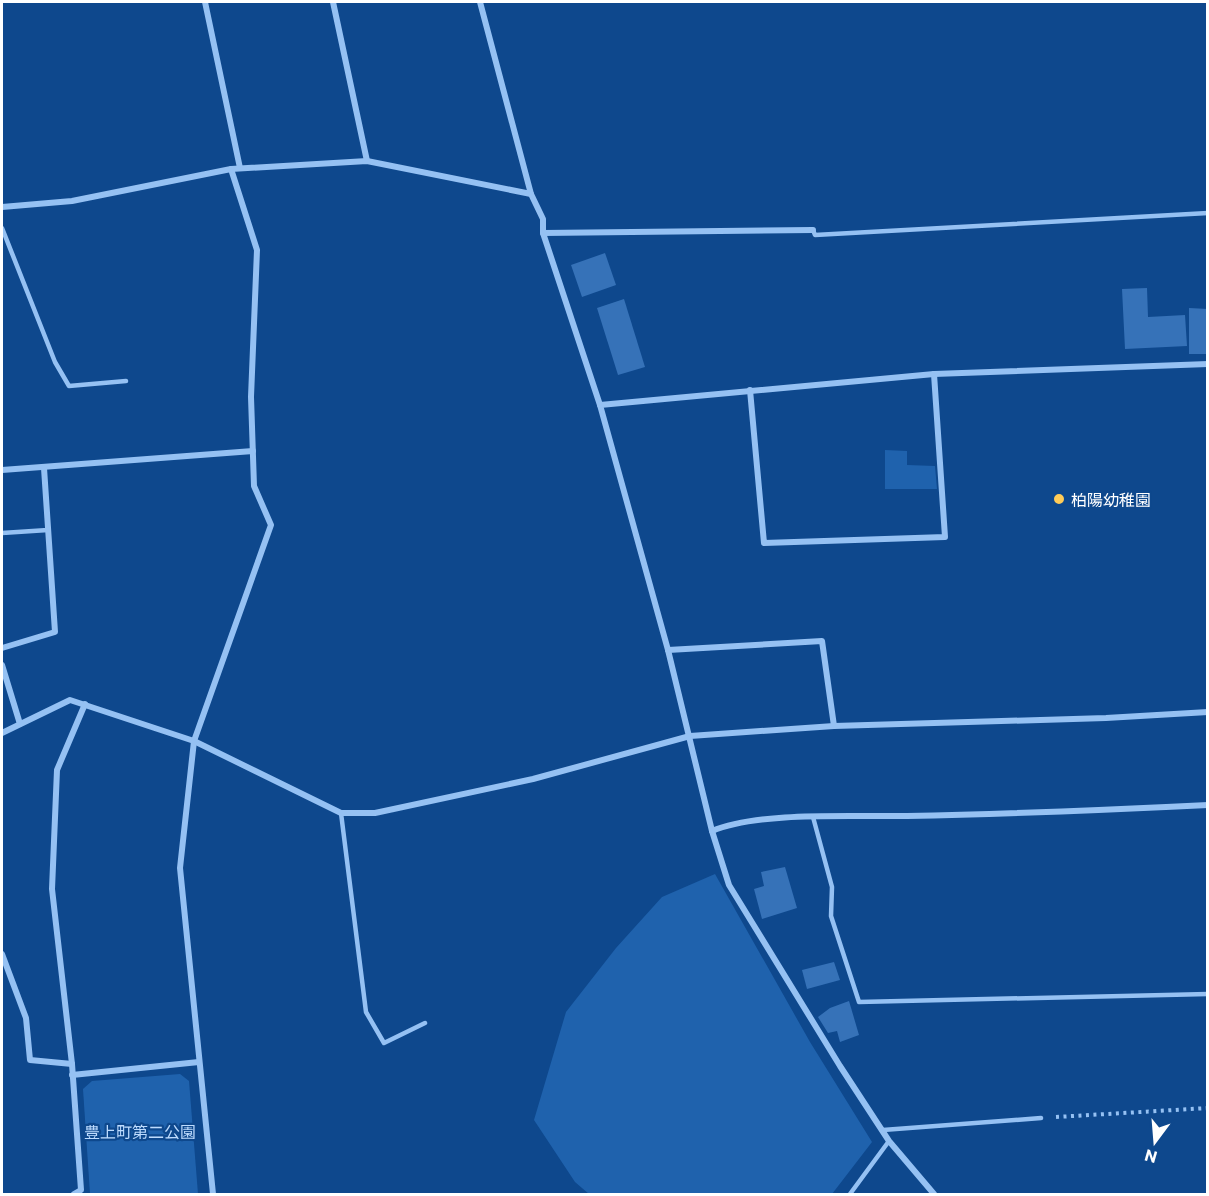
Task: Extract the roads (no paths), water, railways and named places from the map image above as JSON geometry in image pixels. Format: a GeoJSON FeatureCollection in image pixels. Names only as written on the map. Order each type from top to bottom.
{"type":"FeatureCollection","features":[{"type":"Feature","properties":{"kind":"street"},"geometry":{"type":"LineString","coordinates":[[206,2],[240,168]]}},
{"type":"Feature","properties":{"kind":"street"},"geometry":{"type":"LineString","coordinates":[[333,2],[367,161]]}},
{"type":"Feature","properties":{"kind":"street"},"geometry":{"type":"LineString","coordinates":[[480,2],[531,194],[543,219],[543,233],[600,405],[668,650],[712,831],[729,885],[840,1066],[889,1141],[934,1194]]}},
{"type":"Feature","properties":{"kind":"street"},"geometry":{"type":"LineString","coordinates":[[2,207],[72,201],[231,169],[367,161],[531,194]]}},
{"type":"Feature","properties":{"kind":"street"},"geometry":{"type":"LineString","coordinates":[[213,1194],[180,867],[194,741],[271,525],[254,486],[251,398],[257,250],[231,169]]}},
{"type":"Feature","properties":{"kind":"street"},"geometry":{"type":"LineString","coordinates":[[543,233],[813,230]]}},
{"type":"Feature","properties":{"kind":"street"},"geometry":{"type":"LineString","coordinates":[[600,405],[934,374],[1208,364]]}},
{"type":"Feature","properties":{"kind":"street"},"geometry":{"type":"LineString","coordinates":[[750,390],[764,543],[945,537],[934,374]]}},
{"type":"Feature","properties":{"kind":"street"},"geometry":{"type":"LineString","coordinates":[[2,470],[253,451]]}},
{"type":"Feature","properties":{"kind":"street"},"geometry":{"type":"LineString","coordinates":[[2,648],[55,632],[44,468]]}},
{"type":"Feature","properties":{"kind":"street"},"geometry":{"type":"LineString","coordinates":[[668,650],[822,641],[834,726]]}},
{"type":"Feature","properties":{"kind":"street"},"geometry":{"type":"LineString","coordinates":[[2,664],[21,724]]}},
{"type":"Feature","properties":{"kind":"street"},"geometry":{"type":"LineString","coordinates":[[2,732],[70,700],[194,741],[342,813],[398,811],[533,779],[690,736],[834,726],[1106,718],[1208,712]]}},
{"type":"Feature","properties":{"kind":"street"},"geometry":{"type":"LineString","coordinates":[[74,1194],[81,1190],[72,1064],[52,889],[57,770],[85,704]]}},
{"type":"Feature","properties":{"kind":"street"},"geometry":{"type":"LineString","coordinates":[[712,831],[730,823],[813,817],[1048,813],[1208,805]]}},
{"type":"Feature","properties":{"kind":"street"},"geometry":{"type":"LineString","coordinates":[[2,954],[26,1018],[30,1060],[72,1064]]}},
{"type":"Feature","properties":{"kind":"street"},"geometry":{"type":"LineString","coordinates":[[72,1075],[199,1062]]}},
{"type":"Feature","properties":{"kind":"lane"},"geometry":{"type":"LineString","coordinates":[[813,230],[815,235],[1208,213]]}},
{"type":"Feature","properties":{"kind":"lane"},"geometry":{"type":"LineString","coordinates":[[2,228],[51,352],[69,386],[126,381]]}},
{"type":"Feature","properties":{"kind":"lane"},"geometry":{"type":"LineString","coordinates":[[2,533],[48,530]]}},
{"type":"Feature","properties":{"kind":"lane"},"geometry":{"type":"LineString","coordinates":[[342,813],[366,1012],[384,1043],[426,1023]]}},
{"type":"Feature","properties":{"kind":"lane"},"geometry":{"type":"LineString","coordinates":[[813,817],[832,888],[831,916],[859,1002],[1208,994]]}},
{"type":"Feature","properties":{"kind":"lane"},"geometry":{"type":"LineString","coordinates":[[883,1130],[1041,1118]]}},
{"type":"Feature","properties":{"kind":"lane"},"geometry":{"type":"LineString","coordinates":[[850,1194],[889,1141]]}},
{"type":"Feature","properties":{"kind":"place","name":"柏陽幼稚園"},"geometry":{"type":"Point","coordinates":[1059,499]}},
{"type":"Feature","properties":{"kind":"park label","name":"豊上町第二公園"},"geometry":{"type":"Point","coordinates":[140,1131]}}]}
